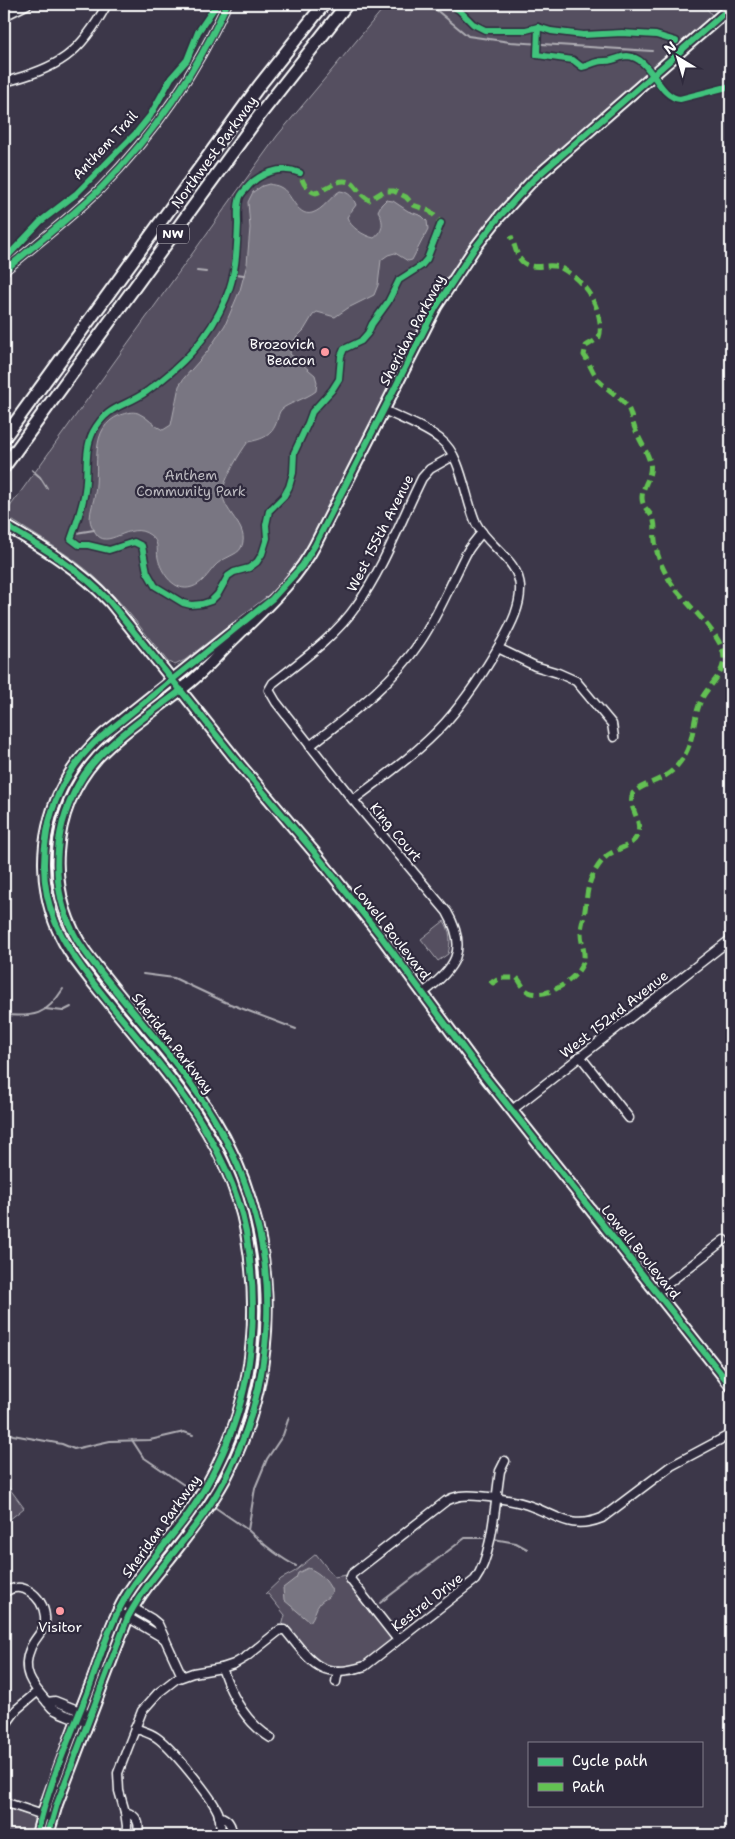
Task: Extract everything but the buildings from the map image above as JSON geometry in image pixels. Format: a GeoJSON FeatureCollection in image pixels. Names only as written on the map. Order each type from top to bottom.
{"type":"FeatureCollection","features":[{"type":"Feature","properties":{"kind":"highway","name":"Northwest Parkway"},"geometry":{"type":"LineString","coordinates":[[4,438],[254,93],[324,4]]}},
{"type":"Feature","properties":{"kind":"highway","name":"Northwest Parkway"},"geometry":{"type":"LineString","coordinates":[[4,467],[248,131],[348,4]]}},
{"type":"Feature","properties":{"kind":"main road","name":"Sheridan Parkway"},"geometry":{"type":"LineString","coordinates":[[48,1835],[48,1816],[79,1715],[126,1612],[197,1523],[226,1477],[239,1448],[252,1412],[264,1356],[267,1319],[263,1252],[254,1213],[235,1159],[208,1109],[191,1085],[79,943],[64,909],[57,872],[58,844],[64,816],[75,790],[85,774],[110,746],[181,690],[294,577],[310,554],[436,307],[456,274],[500,216],[547,167],[731,7]]}},
{"type":"Feature","properties":{"kind":"main road","name":"Lowell Boulevard"},"geometry":{"type":"LineString","coordinates":[[4,525],[59,558],[95,586],[118,611],[320,861],[423,993],[475,1064],[731,1386]]}},
{"type":"Feature","properties":{"kind":"main road","name":"Sheridan Parkway"},"geometry":{"type":"LineString","coordinates":[[37,1835],[48,1816],[89,1719],[126,1612],[123,1603],[146,1568],[188,1515],[222,1456],[244,1392],[252,1352],[254,1292],[251,1262],[240,1208],[226,1169],[200,1120],[184,1096],[79,965],[58,931],[51,909],[45,876],[45,847],[50,818],[57,797],[71,771],[83,755],[104,734],[272,599]]}},
{"type":"Feature","properties":{"kind":"street"},"geometry":{"type":"LineString","coordinates":[[4,16],[28,4]]}},
{"type":"Feature","properties":{"kind":"street"},"geometry":{"type":"LineString","coordinates":[[4,82],[40,72],[59,63],[92,31],[107,4]]}},
{"type":"Feature","properties":{"kind":"street"},"geometry":{"type":"LineString","coordinates":[[4,270],[86,202],[136,150],[162,118],[192,72],[227,4]]}},
{"type":"Feature","properties":{"kind":"street"},"geometry":{"type":"LineString","coordinates":[[353,800],[418,748],[445,722],[472,688],[498,648],[514,618],[520,587],[516,572],[482,532],[471,512],[449,448],[441,440],[384,410]]}},
{"type":"Feature","properties":{"kind":"street","name":"West 155th Avenue"},"geometry":{"type":"LineString","coordinates":[[269,690],[273,684],[320,645],[356,606],[372,580],[422,478],[430,469],[453,456]]}},
{"type":"Feature","properties":{"kind":"street"},"geometry":{"type":"LineString","coordinates":[[310,746],[372,696],[396,672],[420,642],[440,609],[467,552],[482,532]]}},
{"type":"Feature","properties":{"kind":"street"},"geometry":{"type":"LineString","coordinates":[[498,648],[536,666],[576,681],[612,724],[614,737]]}},
{"type":"Feature","properties":{"kind":"street","name":"King Court"},"geometry":{"type":"LineString","coordinates":[[269,690],[276,702],[353,800],[447,912],[458,935],[456,958],[442,978],[423,993]]}},
{"type":"Feature","properties":{"kind":"street","name":"West 152nd Avenue"},"geometry":{"type":"LineString","coordinates":[[512,1110],[731,939]]}},
{"type":"Feature","properties":{"kind":"street"},"geometry":{"type":"LineString","coordinates":[[580,1056],[629,1118]]}},
{"type":"Feature","properties":{"kind":"street"},"geometry":{"type":"LineString","coordinates":[[657,1292],[724,1240]]}},
{"type":"Feature","properties":{"kind":"street"},"geometry":{"type":"LineString","coordinates":[[398,1640],[350,1579],[352,1574],[446,1501],[462,1496],[495,1499],[531,1506],[564,1521],[591,1522],[602,1518],[670,1466],[731,1434]]}},
{"type":"Feature","properties":{"kind":"street","name":"Kestrel Drive"},"geometry":{"type":"LineString","coordinates":[[182,1676],[234,1664],[246,1657],[280,1630],[285,1630],[308,1660],[324,1669],[346,1671],[365,1666],[475,1580],[484,1564],[488,1549],[500,1471],[504,1461]]}},
{"type":"Feature","properties":{"kind":"street"},"geometry":{"type":"LineString","coordinates":[[4,1593],[12,1587],[26,1588],[44,1610],[45,1624],[31,1647],[27,1661],[30,1679],[37,1692],[51,1708],[89,1719]]}},
{"type":"Feature","properties":{"kind":"street"},"geometry":{"type":"LineString","coordinates":[[126,1612],[165,1639],[182,1676],[166,1686],[150,1700],[142,1711],[118,1773],[119,1791],[125,1812],[126,1835]]}},
{"type":"Feature","properties":{"kind":"street"},"geometry":{"type":"LineString","coordinates":[[222,1668],[231,1694],[262,1733],[271,1738]]}},
{"type":"Feature","properties":{"kind":"street"},"geometry":{"type":"LineString","coordinates":[[336,1682],[338,1671]]}},
{"type":"Feature","properties":{"kind":"street"},"geometry":{"type":"LineString","coordinates":[[4,1727],[17,1709],[37,1692]]}},
{"type":"Feature","properties":{"kind":"street"},"geometry":{"type":"LineString","coordinates":[[135,1728],[155,1736],[167,1746],[213,1804],[219,1816],[220,1835]]}},
{"type":"Feature","properties":{"kind":"street"},"geometry":{"type":"LineString","coordinates":[[4,1802],[48,1816]]}},
{"type":"Feature","properties":{"kind":"street"},"geometry":{"type":"LineString","coordinates":[[125,1812],[136,1817],[139,1828],[137,1835]]}},
{"type":"Feature","properties":{"kind":"street"},"geometry":{"type":"LineString","coordinates":[[219,1816],[226,1818],[229,1822],[232,1835]]}},
{"type":"Feature","properties":{"kind":"green space","name":"Anthem Community Park"},"geometry":{"type":"Polygon","coordinates":[[[387,4],[703,4],[712,15],[539,167],[514,193],[462,257],[425,317],[298,565],[283,584],[185,660],[175,665],[168,662],[125,608],[86,569],[4,515],[277,136],[387,4]]]}},
{"type":"Feature","properties":{"kind":"green space"},"geometry":{"type":"Polygon","coordinates":[[[444,921],[450,937],[450,946],[448,954],[438,961],[421,939],[444,921]]]}},
{"type":"Feature","properties":{"kind":"green space"},"geometry":{"type":"Polygon","coordinates":[[[4,1481],[24,1508],[4,1524],[4,1481]]]}},
{"type":"Feature","properties":{"kind":"green space"},"geometry":{"type":"Polygon","coordinates":[[[316,1554],[334,1577],[352,1574],[350,1579],[398,1640],[365,1666],[324,1669],[281,1630],[285,1615],[268,1594],[265,1594],[281,1579],[294,1572],[316,1554]]]}},
{"type":"Feature","properties":{"kind":"green space"},"geometry":{"type":"Polygon","coordinates":[[[4,1807],[31,1816],[35,1823],[33,1835],[4,1835],[4,1807]]]}},
{"type":"Feature","properties":{"kind":"shaded area"},"geometry":{"type":"Polygon","coordinates":[[[269,184],[284,190],[298,208],[307,213],[320,209],[340,191],[346,192],[352,197],[356,205],[347,217],[349,221],[358,231],[370,237],[374,238],[380,232],[382,222],[378,211],[386,200],[393,201],[408,211],[422,216],[427,221],[428,229],[412,260],[408,261],[395,253],[381,260],[378,285],[374,295],[335,317],[317,312],[304,330],[292,342],[290,354],[315,375],[317,382],[316,391],[281,410],[270,433],[262,438],[248,442],[230,471],[223,489],[223,497],[242,533],[241,548],[237,553],[217,564],[199,584],[186,588],[180,587],[170,580],[162,570],[156,543],[150,535],[142,531],[134,531],[106,539],[100,538],[95,532],[90,516],[95,493],[99,438],[103,429],[110,421],[129,412],[136,412],[142,415],[163,430],[171,425],[179,386],[207,352],[225,325],[240,290],[247,264],[250,228],[248,202],[253,192],[269,184]]]}},
{"type":"Feature","properties":{"kind":"shaded area"},"geometry":{"type":"Polygon","coordinates":[[[308,1568],[322,1577],[332,1591],[329,1597],[318,1605],[310,1622],[284,1600],[283,1588],[296,1578],[298,1573],[308,1568]]]}},
{"type":"Feature","properties":{"kind":"waterway"},"geometry":{"type":"LineString","coordinates":[[429,4],[468,36],[510,42],[652,51]]}},
{"type":"Feature","properties":{"kind":"waterway"},"geometry":{"type":"LineString","coordinates":[[197,271],[206,272]]}},
{"type":"Feature","properties":{"kind":"waterway"},"geometry":{"type":"LineString","coordinates":[[236,274],[244,275]]}},
{"type":"Feature","properties":{"kind":"waterway"},"geometry":{"type":"LineString","coordinates":[[32,470],[40,477],[47,488]]}},
{"type":"Feature","properties":{"kind":"waterway"},"geometry":{"type":"LineString","coordinates":[[76,533],[94,530]]}},
{"type":"Feature","properties":{"kind":"waterway"},"geometry":{"type":"LineString","coordinates":[[143,974],[174,978],[225,1002],[296,1029]]}},
{"type":"Feature","properties":{"kind":"waterway"},"geometry":{"type":"LineString","coordinates":[[4,1015],[23,1016],[45,1010],[63,989]]}},
{"type":"Feature","properties":{"kind":"waterway"},"geometry":{"type":"LineString","coordinates":[[45,1009],[63,1011],[71,1007]]}},
{"type":"Feature","properties":{"kind":"waterway"},"geometry":{"type":"LineString","coordinates":[[289,1417],[283,1435],[267,1459],[255,1488],[248,1530],[271,1550],[296,1566]]}},
{"type":"Feature","properties":{"kind":"waterway"},"geometry":{"type":"LineString","coordinates":[[4,1431],[13,1435],[62,1444],[74,1449],[110,1441],[150,1440],[184,1432],[193,1435]]}},
{"type":"Feature","properties":{"kind":"waterway"},"geometry":{"type":"LineString","coordinates":[[132,1440],[143,1457],[197,1494]]}},
{"type":"Feature","properties":{"kind":"waterway"},"geometry":{"type":"LineString","coordinates":[[213,1506],[248,1530]]}},
{"type":"Feature","properties":{"kind":"waterway"},"geometry":{"type":"LineString","coordinates":[[380,1603],[465,1538],[483,1538]]}},
{"type":"Feature","properties":{"kind":"waterway"},"geometry":{"type":"LineString","coordinates":[[494,1539],[516,1543],[527,1549]]}},
{"type":"Feature","properties":{"kind":"marked path"},"geometry":{"type":"LineString","coordinates":[[292,169],[300,173],[305,185],[309,190],[316,193],[335,183],[344,181],[354,185],[369,200],[384,191],[394,191],[406,197],[413,205],[430,211],[441,223],[427,259],[421,266],[399,280],[388,302],[361,341],[344,349],[341,356],[339,379],[332,390],[312,412],[294,453],[293,473],[289,487],[284,496],[269,511],[266,525],[267,538],[262,554],[257,562],[249,568],[234,572],[228,576],[218,594],[211,601],[191,605],[183,603],[155,586],[147,572],[142,546],[134,542],[109,550],[79,545],[71,539],[86,486],[90,440],[104,417],[116,408],[140,396],[171,373],[211,327],[226,299],[232,281],[236,253],[239,199],[243,191],[261,176],[276,171],[292,169]]}},
{"type":"Feature","properties":{"kind":"marked path"},"geometry":{"type":"LineString","coordinates":[[490,980],[493,983],[500,978],[517,978],[527,991],[536,994],[545,993],[562,986],[576,973],[584,959],[581,930],[590,882],[598,866],[606,857],[630,844],[636,837],[639,828],[632,803],[633,793],[670,773],[682,759],[690,742],[698,707],[721,670],[724,659],[722,649],[710,628],[681,596],[659,559],[654,521],[642,502],[642,493],[651,467],[629,409],[621,399],[599,381],[584,355],[586,346],[598,338],[600,334],[600,322],[592,298],[575,278],[561,268],[556,266],[533,266],[521,261],[511,236]]}},
{"type":"Feature","properties":{"kind":"cycle path","name":"Anthem Trail"},"geometry":{"type":"LineString","coordinates":[[4,260],[41,221],[76,194],[137,132],[150,116],[171,78],[187,60],[198,32],[217,4]]}},
{"type":"Feature","properties":{"kind":"cycle path"},"geometry":{"type":"LineString","coordinates":[[4,271],[89,200],[138,147],[187,79],[215,30],[227,4]]}},
{"type":"Feature","properties":{"kind":"cycle path"},"geometry":{"type":"LineString","coordinates":[[449,4],[459,10],[473,24],[485,30],[526,30],[538,27],[551,31],[583,35],[622,33],[656,35],[676,41]]}},
{"type":"Feature","properties":{"kind":"cycle path"},"geometry":{"type":"LineString","coordinates":[[37,1835],[53,1781],[118,1611],[131,1588],[190,1512],[210,1479],[226,1446],[238,1412],[246,1378],[253,1306],[246,1232],[237,1197],[223,1163],[186,1099],[91,980],[65,942],[56,923],[49,903],[45,881],[44,858],[47,832],[58,795],[70,772],[95,742],[272,599],[302,566],[315,545],[436,307],[474,249],[500,216],[533,180],[731,7]]}},
{"type":"Feature","properties":{"kind":"cycle path"},"geometry":{"type":"LineString","coordinates":[[538,27],[537,55],[573,60],[582,67],[599,61],[610,61],[625,56],[636,58],[643,63],[672,97],[680,99],[731,86]]}},
{"type":"Feature","properties":{"kind":"cycle path"},"geometry":{"type":"LineString","coordinates":[[300,173],[285,170],[271,172],[251,183],[242,193],[238,207],[234,271],[226,298],[219,313],[193,351],[171,373],[146,392],[104,416],[93,432],[88,447],[84,496],[71,539],[79,545],[109,550],[134,542],[142,546],[147,572],[155,586],[183,603],[191,605],[211,601],[218,594],[228,576],[234,572],[249,568],[257,562],[262,554],[267,538],[266,525],[269,511],[284,496],[289,487],[293,473],[294,453],[312,412],[332,390],[339,379],[341,356],[344,349],[361,341],[388,302],[399,280],[421,266],[427,259],[441,223]]}},
{"type":"Feature","properties":{"kind":"cycle path"},"geometry":{"type":"LineString","coordinates":[[4,525],[46,550],[73,569],[110,602],[380,935],[475,1064],[731,1386]]}},
{"type":"Feature","properties":{"kind":"cycle path"},"geometry":{"type":"LineString","coordinates":[[48,1835],[57,1804],[128,1617],[151,1581],[211,1503],[237,1454],[255,1402],[265,1348],[267,1294],[261,1241],[255,1216],[238,1166],[214,1119],[192,1085],[78,942],[60,894],[58,874],[60,833],[66,813],[84,775],[116,740],[181,690]]}},
{"type":"Feature","properties":{"kind":"place","name":"Brozovich Beacon"},"geometry":{"type":"Point","coordinates":[325,352]}},
{"type":"Feature","properties":{"kind":"place","name":"Visitor"},"geometry":{"type":"Point","coordinates":[60,1611]}}]}
